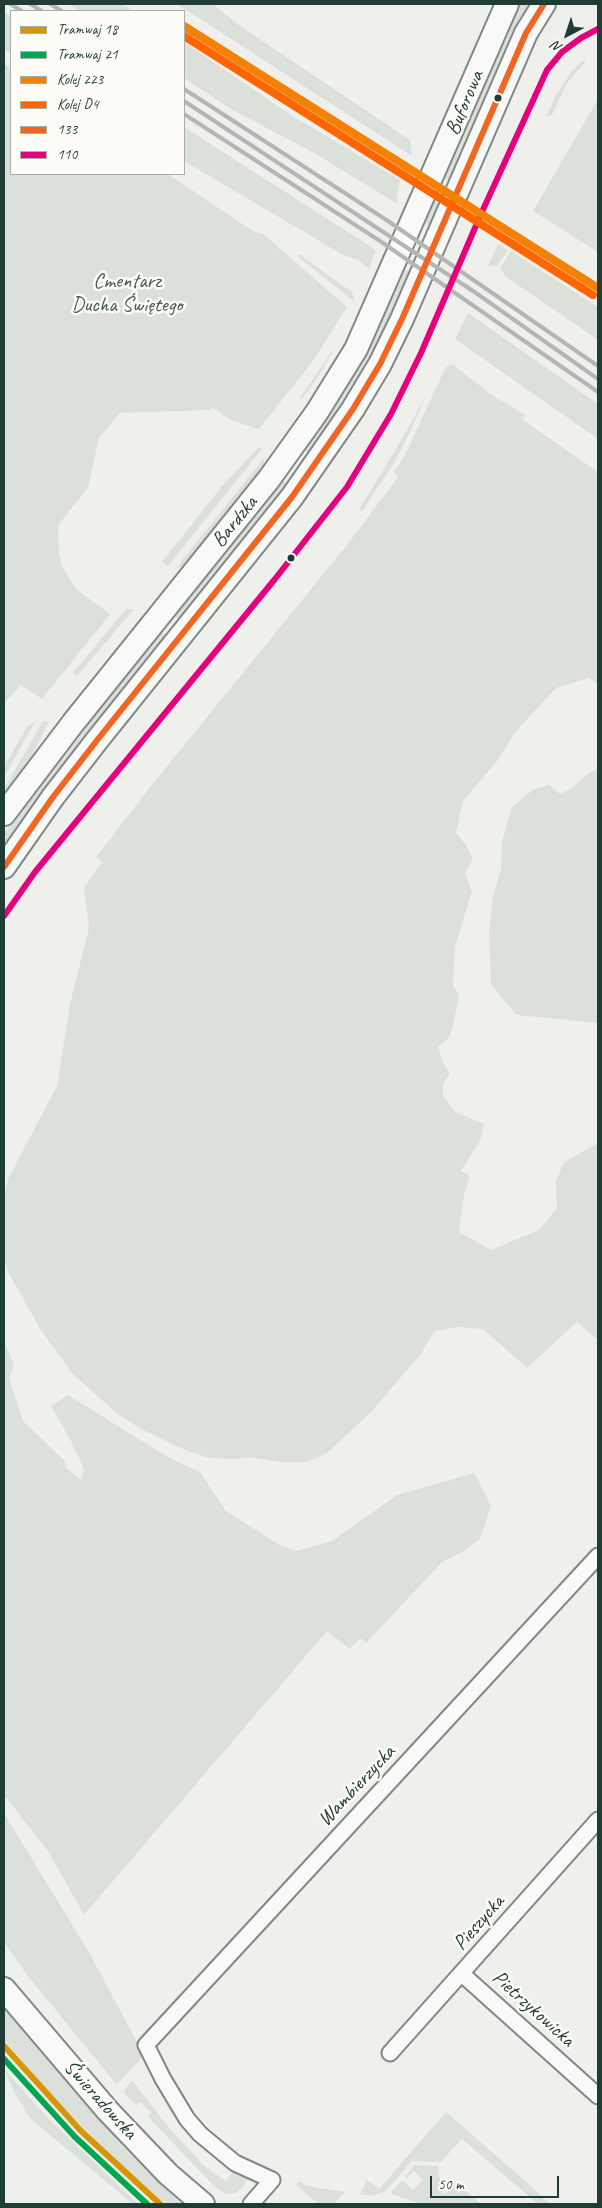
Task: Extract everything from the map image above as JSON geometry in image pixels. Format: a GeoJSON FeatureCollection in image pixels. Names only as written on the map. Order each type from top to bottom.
{"type":"FeatureCollection","features":[{"type":"Feature","properties":{"kind":"main road","name":"Buforowa"},"geometry":{"type":"LineString","coordinates":[[422,203],[507,4]]}},
{"type":"Feature","properties":{"kind":"main road","name":"Buforowa"},"geometry":{"type":"LineString","coordinates":[[456,198],[526,33],[544,4]]}},
{"type":"Feature","properties":{"kind":"main road","name":"Bardzka"},"geometry":{"type":"LineString","coordinates":[[4,867],[53,797],[260,538],[332,442],[380,364],[456,198]]}},
{"type":"Feature","properties":{"kind":"main road","name":"Bardzka"},"geometry":{"type":"LineString","coordinates":[[4,814],[72,723],[286,458],[356,349],[422,203]]}},
{"type":"Feature","properties":{"kind":"main road","name":"Świeradowska"},"geometry":{"type":"LineString","coordinates":[[4,1989],[108,2111],[168,2174],[203,2204]]}},
{"type":"Feature","properties":{"kind":"street","name":"Wambierzycka"},"geometry":{"type":"LineString","coordinates":[[251,2204],[272,2180],[235,2163],[200,2134],[187,2119],[163,2079],[146,2045],[598,1556]]}},
{"type":"Feature","properties":{"kind":"street","name":"Pieszycka"},"geometry":{"type":"LineString","coordinates":[[390,2053],[598,1820]]}},
{"type":"Feature","properties":{"kind":"street","name":"Pietrzykowicka"},"geometry":{"type":"LineString","coordinates":[[462,1974],[598,2096]]}},
{"type":"Feature","properties":{"kind":"green space"},"geometry":{"type":"Polygon","coordinates":[[[68,4],[122,4],[132,10],[78,10],[68,4]]]}},
{"type":"Feature","properties":{"kind":"green space"},"geometry":{"type":"Polygon","coordinates":[[[177,4],[213,4],[240,26],[410,140],[412,156],[177,4]]]}},
{"type":"Feature","properties":{"kind":"green space"},"geometry":{"type":"Polygon","coordinates":[[[519,4],[530,4],[519,22],[451,182],[444,179],[519,4]]]}},
{"type":"Feature","properties":{"kind":"green space"},"geometry":{"type":"Polygon","coordinates":[[[4,12],[10,16],[10,53],[4,49],[4,12]]]}},
{"type":"Feature","properties":{"kind":"green space"},"geometry":{"type":"Polygon","coordinates":[[[185,43],[291,115],[400,180],[396,203],[314,153],[231,109],[185,79],[185,43]]]}},
{"type":"Feature","properties":{"kind":"green space"},"geometry":{"type":"Polygon","coordinates":[[[584,60],[586,61],[567,83],[552,115],[546,117],[556,95],[572,71],[584,60]]]}},
{"type":"Feature","properties":{"kind":"green space","name":"Cmentarz Ducha Świętego"},"geometry":{"type":"Polygon","coordinates":[[[4,64],[10,67],[10,175],[169,175],[253,231],[263,234],[347,307],[313,361],[259,429],[230,420],[212,407],[210,410],[120,413],[99,438],[88,488],[58,525],[59,555],[63,568],[76,589],[110,614],[42,699],[21,685],[4,704],[4,64]]]}},
{"type":"Feature","properties":{"kind":"green space"},"geometry":{"type":"Polygon","coordinates":[[[598,99],[598,252],[533,211],[598,99]]]}},
{"type":"Feature","properties":{"kind":"green space"},"geometry":{"type":"Polygon","coordinates":[[[185,128],[376,250],[369,269],[358,260],[343,255],[185,162],[185,128]]]}},
{"type":"Feature","properties":{"kind":"green space"},"geometry":{"type":"Polygon","coordinates":[[[438,194],[444,197],[431,227],[425,223],[438,194]]]}},
{"type":"Feature","properties":{"kind":"green space"},"geometry":{"type":"Polygon","coordinates":[[[498,244],[508,250],[497,266],[488,266],[498,244]]]}},
{"type":"Feature","properties":{"kind":"green space"},"geometry":{"type":"Polygon","coordinates":[[[511,251],[598,307],[598,340],[505,276],[500,268],[511,251]]]}},
{"type":"Feature","properties":{"kind":"green space"},"geometry":{"type":"Polygon","coordinates":[[[299,254],[352,292],[355,302],[297,256],[299,254]]]}},
{"type":"Feature","properties":{"kind":"green space"},"geometry":{"type":"Polygon","coordinates":[[[405,270],[411,274],[387,323],[345,399],[309,454],[305,451],[306,448],[366,352],[405,270]]]}},
{"type":"Feature","properties":{"kind":"green space"},"geometry":{"type":"Polygon","coordinates":[[[468,313],[598,404],[598,439],[455,339],[468,313]]]}},
{"type":"Feature","properties":{"kind":"green space"},"geometry":{"type":"Polygon","coordinates":[[[336,345],[320,374],[302,399],[300,398],[336,345]]]}},
{"type":"Feature","properties":{"kind":"green space"},"geometry":{"type":"Polygon","coordinates":[[[452,364],[489,393],[525,415],[523,420],[598,472],[598,684],[589,678],[556,688],[516,731],[498,760],[463,801],[456,833],[466,845],[473,858],[465,873],[472,891],[455,947],[453,985],[459,995],[452,1030],[448,1039],[438,1047],[443,1062],[450,1074],[443,1083],[443,1095],[455,1112],[484,1124],[481,1139],[461,1171],[470,1176],[464,1195],[459,1232],[491,1250],[539,1230],[557,1208],[556,1181],[564,1162],[598,1143],[598,1340],[577,1322],[527,1368],[483,1329],[459,1327],[435,1331],[420,1355],[372,1411],[327,1453],[307,1462],[281,1462],[249,1457],[236,1459],[209,1458],[183,1449],[141,1429],[116,1413],[73,1374],[42,1332],[8,1272],[4,1256],[4,1194],[9,1177],[57,1086],[70,1004],[89,928],[84,888],[102,862],[96,857],[151,786],[350,541],[398,477],[394,472],[405,455],[446,367],[452,364]]]}},
{"type":"Feature","properties":{"kind":"green space"},"geometry":{"type":"Polygon","coordinates":[[[428,391],[394,463],[362,511],[359,510],[406,432],[428,391]]]}},
{"type":"Feature","properties":{"kind":"green space"},"geometry":{"type":"Polygon","coordinates":[[[259,447],[262,449],[168,566],[162,562],[222,486],[259,447]]]}},
{"type":"Feature","properties":{"kind":"green space"},"geometry":{"type":"Polygon","coordinates":[[[265,457],[263,469],[186,565],[176,568],[265,457]]]}},
{"type":"Feature","properties":{"kind":"green space"},"geometry":{"type":"Polygon","coordinates":[[[283,480],[287,484],[270,508],[179,620],[174,616],[283,480]]]}},
{"type":"Feature","properties":{"kind":"green space"},"geometry":{"type":"Polygon","coordinates":[[[126,609],[134,609],[77,676],[73,673],[126,609]]]}},
{"type":"Feature","properties":{"kind":"green space"},"geometry":{"type":"Polygon","coordinates":[[[160,632],[167,636],[57,772],[4,846],[4,833],[38,786],[160,632]]]}},
{"type":"Feature","properties":{"kind":"green space"},"geometry":{"type":"Polygon","coordinates":[[[36,720],[4,776],[4,767],[26,728],[36,720]]]}},
{"type":"Feature","properties":{"kind":"green space"},"geometry":{"type":"Polygon","coordinates":[[[43,721],[49,722],[30,760],[4,797],[4,789],[43,721]]]}},
{"type":"Feature","properties":{"kind":"green space"},"geometry":{"type":"Polygon","coordinates":[[[598,769],[598,1023],[516,1015],[491,984],[489,931],[493,896],[501,870],[502,841],[512,807],[534,789],[549,785],[560,794],[573,787],[590,772],[598,769]]]}},
{"type":"Feature","properties":{"kind":"green space"},"geometry":{"type":"Polygon","coordinates":[[[4,1342],[14,1365],[9,1378],[23,1421],[66,1462],[65,1467],[81,1480],[84,1469],[51,1406],[68,1395],[168,1457],[200,1472],[226,1511],[278,1544],[296,1551],[332,1541],[397,1495],[474,1473],[491,1505],[480,1539],[462,1552],[442,1562],[366,1643],[360,1638],[350,1649],[327,1631],[84,1915],[48,1851],[4,1795],[4,1342]]]}},
{"type":"Feature","properties":{"kind":"green space"},"geometry":{"type":"Polygon","coordinates":[[[4,1813],[90,1954],[144,2055],[117,2085],[27,1975],[4,1942],[4,1813]]]}},
{"type":"Feature","properties":{"kind":"green space"},"geometry":{"type":"Polygon","coordinates":[[[4,2008],[123,2147],[181,2204],[165,2204],[108,2153],[48,2091],[4,2040],[4,2008]]]}},
{"type":"Feature","properties":{"kind":"green space"},"geometry":{"type":"Polygon","coordinates":[[[4,2069],[47,2117],[138,2204],[133,2204],[31,2119],[16,2096],[4,2069]]]}},
{"type":"Feature","properties":{"kind":"green space"},"geometry":{"type":"Polygon","coordinates":[[[132,2080],[166,2124],[203,2165],[226,2181],[235,2169],[249,2177],[242,2188],[236,2193],[226,2194],[214,2186],[148,2117],[151,2113],[140,2102],[136,2105],[125,2094],[124,2090],[132,2080]]]}},
{"type":"Feature","properties":{"kind":"green space"},"geometry":{"type":"Polygon","coordinates":[[[446,2112],[550,2204],[538,2204],[462,2139],[441,2162],[412,2161],[386,2191],[372,2196],[360,2194],[367,2180],[379,2189],[446,2112]]]}},
{"type":"Feature","properties":{"kind":"green space"},"geometry":{"type":"Polygon","coordinates":[[[414,2165],[438,2166],[442,2194],[448,2192],[448,2181],[452,2179],[481,2204],[420,2204],[392,2194],[391,2192],[402,2180],[413,2190],[423,2180],[414,2171],[407,2179],[405,2177],[414,2165]]]}},
{"type":"Feature","properties":{"kind":"green space"},"geometry":{"type":"Polygon","coordinates":[[[299,2181],[307,2186],[345,2192],[334,2204],[318,2204],[296,2185],[299,2181]]]}},
{"type":"Feature","properties":{"kind":"railway"},"geometry":{"type":"LineString","coordinates":[[10,4],[20,10]]}},
{"type":"Feature","properties":{"kind":"railway"},"geometry":{"type":"LineString","coordinates":[[30,4],[40,10]]}},
{"type":"Feature","properties":{"kind":"railway"},"geometry":{"type":"LineString","coordinates":[[50,4],[60,10]]}},
{"type":"Feature","properties":{"kind":"railway"},"geometry":{"type":"LineString","coordinates":[[185,90],[388,221],[598,366]]}},
{"type":"Feature","properties":{"kind":"railway"},"geometry":{"type":"LineString","coordinates":[[185,102],[476,293],[598,379]]}},
{"type":"Feature","properties":{"kind":"railway"},"geometry":{"type":"LineString","coordinates":[[185,115],[380,241],[598,392]]}},
{"type":"Feature","properties":{"kind":"tram line","name":"18"},"geometry":{"type":"LineString","coordinates":[[4,2046],[81,2131],[160,2204]]}},
{"type":"Feature","properties":{"kind":"tram line","name":"21"},"geometry":{"type":"LineString","coordinates":[[4,2059],[75,2137],[147,2204]]}},
{"type":"Feature","properties":{"kind":"rail line","name":"223"},"geometry":{"type":"LineString","coordinates":[[185,27],[598,288]]}},
{"type":"Feature","properties":{"kind":"rail line","name":"D4"},"geometry":{"type":"LineString","coordinates":[[185,37],[593,295]]}},
{"type":"Feature","properties":{"kind":"transit line","name":"133"},"geometry":{"type":"LineString","coordinates":[[4,867],[53,797],[98,739],[292,497],[353,409],[380,364],[402,319],[526,33],[544,4]]}},
{"type":"Feature","properties":{"kind":"transit line","name":"110"},"geometry":{"type":"LineString","coordinates":[[4,916],[35,872],[275,579],[347,487],[391,414],[421,353],[481,214],[547,70],[562,52],[581,38],[598,29]]}}]}
